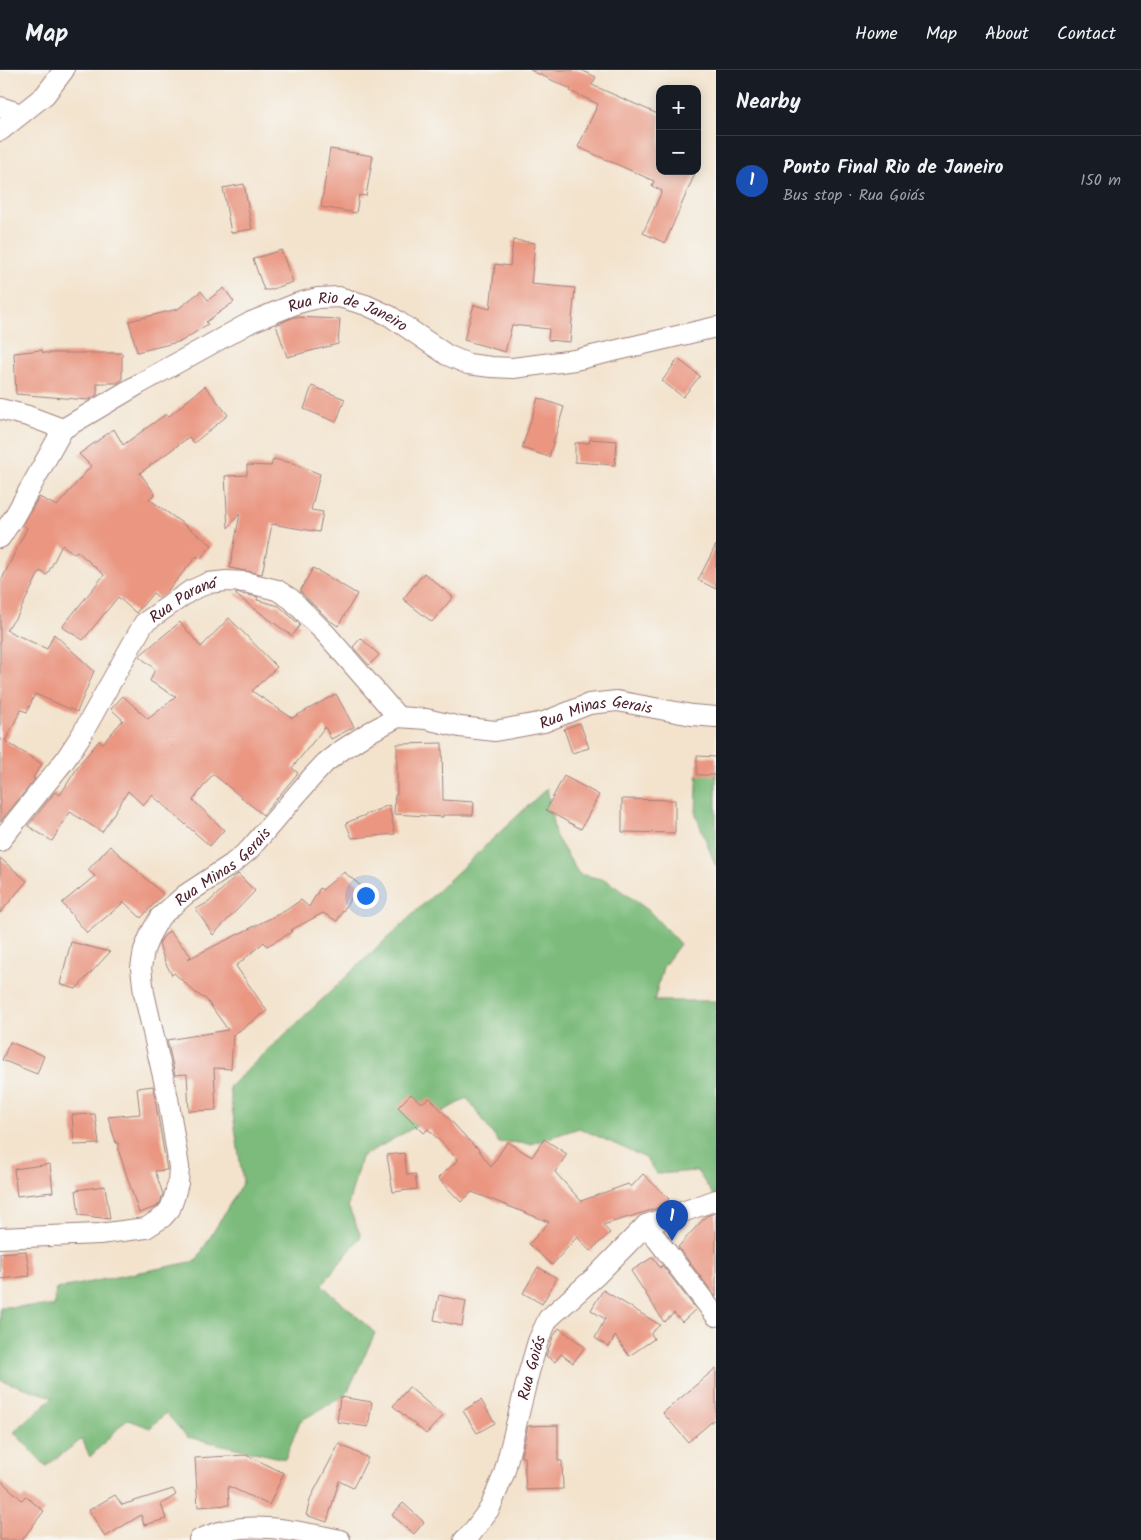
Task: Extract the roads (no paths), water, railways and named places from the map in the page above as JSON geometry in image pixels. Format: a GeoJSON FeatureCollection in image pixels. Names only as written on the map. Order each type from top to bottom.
{"type":"FeatureCollection","features":[{"type":"Feature","properties":{"kind":"street"},"geometry":{"type":"LineString","coordinates":[[0,131],[45,95],[64,70]]}},
{"type":"Feature","properties":{"kind":"street"},"geometry":{"type":"LineString","coordinates":[[0,107],[21,114]]}},
{"type":"Feature","properties":{"kind":"street","name":"Rua Rio de Janeiro"},"geometry":{"type":"LineString","coordinates":[[63,429],[251,322],[298,303],[318,298],[339,297],[366,305],[390,316],[447,355],[468,364],[491,368],[513,368],[575,360],[716,327]]}},
{"type":"Feature","properties":{"kind":"street"},"geometry":{"type":"LineString","coordinates":[[0,409],[28,416],[63,429],[14,518],[0,538]]}},
{"type":"Feature","properties":{"kind":"street","name":"Rua Paraná"},"geometry":{"type":"LineString","coordinates":[[0,841],[65,760],[82,734],[144,623],[190,591],[208,583],[226,580],[245,582],[276,590],[290,599],[326,634],[398,717]]}},
{"type":"Feature","properties":{"kind":"street","name":"Rua Minas Gerais"},"geometry":{"type":"LineString","coordinates":[[0,1238],[99,1234],[146,1228],[163,1218],[170,1209],[178,1183],[179,1167],[168,1098],[143,985],[141,968],[144,950],[160,917],[185,895],[232,864],[249,850],[325,763],[368,733],[398,717],[426,719],[460,727],[495,731],[544,722],[589,704],[617,701],[692,715],[716,717]]}},
{"type":"Feature","properties":{"kind":"street","name":"Rua Goiás"},"geometry":{"type":"LineString","coordinates":[[464,1540],[490,1508],[504,1474],[529,1372],[538,1342],[548,1319],[646,1225],[716,1200]]}},
{"type":"Feature","properties":{"kind":"street"},"geometry":{"type":"LineString","coordinates":[[646,1225],[716,1316]]}},
{"type":"Feature","properties":{"kind":"street"},"geometry":{"type":"LineString","coordinates":[[205,1539],[228,1530],[250,1527],[310,1534],[340,1540]]}},
{"type":"Feature","properties":{"kind":"place","name":"Ponto Final Rio de Janeiro"},"geometry":{"type":"Point","coordinates":[672,1241]}}]}
